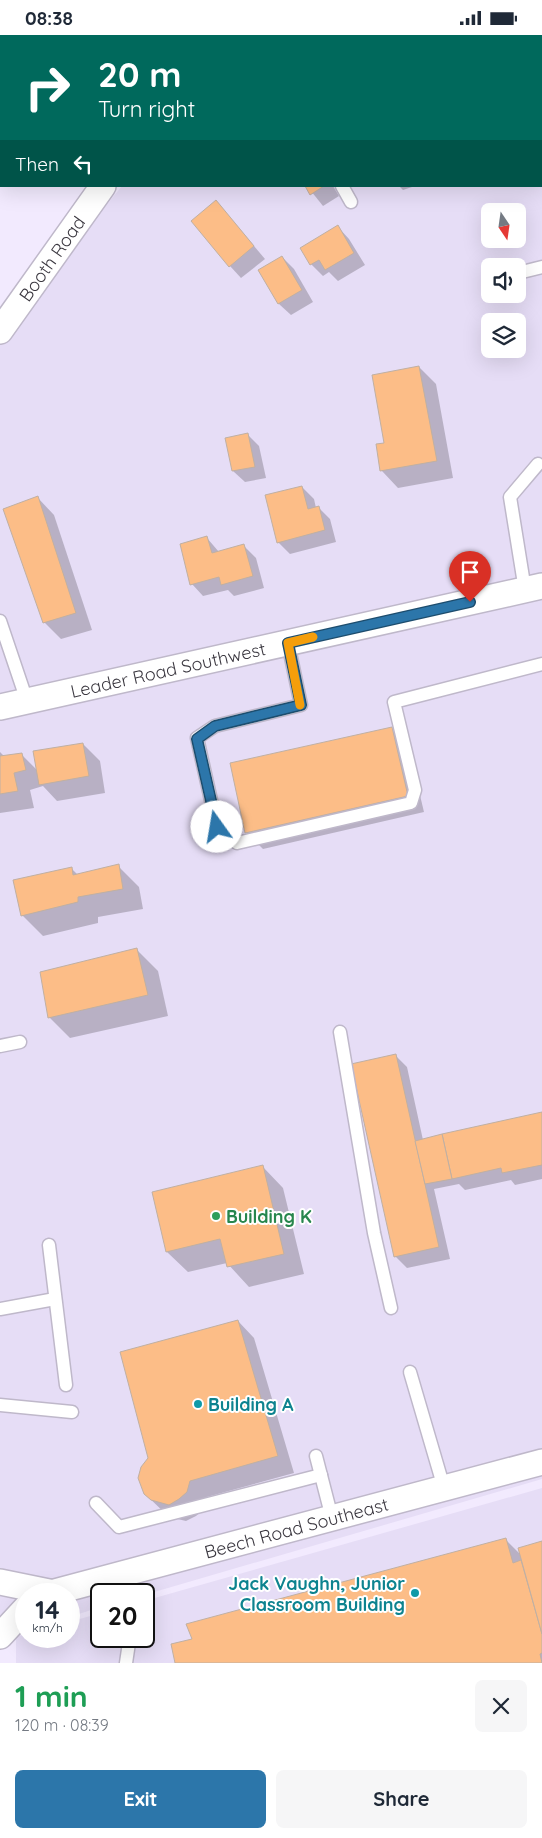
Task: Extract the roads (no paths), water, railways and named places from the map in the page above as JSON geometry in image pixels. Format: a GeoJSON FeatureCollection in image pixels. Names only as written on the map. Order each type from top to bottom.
{"type":"FeatureCollection","features":[{"type":"Feature","properties":{"kind":"street","name":"Booth Road"},"geometry":{"type":"LineString","coordinates":[[0,331],[102,187]]}},
{"type":"Feature","properties":{"kind":"street","name":"Leader Road Southwest"},"geometry":{"type":"LineString","coordinates":[[0,707],[533,588]]}},
{"type":"Feature","properties":{"kind":"street","name":"Beech Road Southeast"},"geometry":{"type":"LineString","coordinates":[[125,1583],[332,1518],[542,1462]]}},
{"type":"Feature","properties":{"kind":"street","name":"Beech Road Southeast"},"geometry":{"type":"LineString","coordinates":[[0,1582],[15,1585]]}},
{"type":"Feature","properties":{"kind":"street"},"geometry":{"type":"LineString","coordinates":[[0,1636],[15,1620]]}},
{"type":"Feature","properties":{"kind":"lane"},"geometry":{"type":"LineString","coordinates":[[343,187],[351,202]]}},
{"type":"Feature","properties":{"kind":"lane"},"geometry":{"type":"LineString","coordinates":[[526,271],[542,267]]}},
{"type":"Feature","properties":{"kind":"lane"},"geometry":{"type":"LineString","coordinates":[[533,588],[510,497],[538,465]]}},
{"type":"Feature","properties":{"kind":"lane"},"geometry":{"type":"LineString","coordinates":[[0,621],[26,701]]}},
{"type":"Feature","properties":{"kind":"lane"},"geometry":{"type":"LineString","coordinates":[[288,643],[301,705],[215,726],[197,739],[217,827],[237,843],[410,803],[415,790],[394,702],[542,664]]}},
{"type":"Feature","properties":{"kind":"lane"},"geometry":{"type":"LineString","coordinates":[[340,1032],[374,1233],[392,1308]]}},
{"type":"Feature","properties":{"kind":"lane"},"geometry":{"type":"LineString","coordinates":[[0,1046],[20,1042]]}},
{"type":"Feature","properties":{"kind":"lane"},"geometry":{"type":"LineString","coordinates":[[48,1245],[66,1385]]}},
{"type":"Feature","properties":{"kind":"lane"},"geometry":{"type":"LineString","coordinates":[[0,1309],[55,1299]]}},
{"type":"Feature","properties":{"kind":"lane"},"geometry":{"type":"LineString","coordinates":[[410,1372],[444,1488]]}},
{"type":"Feature","properties":{"kind":"lane"},"geometry":{"type":"LineString","coordinates":[[0,1405],[72,1412]]}},
{"type":"Feature","properties":{"kind":"lane"},"geometry":{"type":"LineString","coordinates":[[316,1456],[332,1518]]}},
{"type":"Feature","properties":{"kind":"lane"},"geometry":{"type":"LineString","coordinates":[[96,1503],[119,1527],[321,1475]]}},
{"type":"Feature","properties":{"kind":"lane"},"geometry":{"type":"LineString","coordinates":[[126,1663],[128,1648]]}},
{"type":"Feature","properties":{"kind":"place","name":"Building K"},"geometry":{"type":"Point","coordinates":[216,1216]}},
{"type":"Feature","properties":{"kind":"place","name":"Building A"},"geometry":{"type":"Point","coordinates":[198,1404]}},
{"type":"Feature","properties":{"kind":"place","name":"Jack Vaughn, Junior Classroom Building"},"geometry":{"type":"Point","coordinates":[415,1593]}}]}
